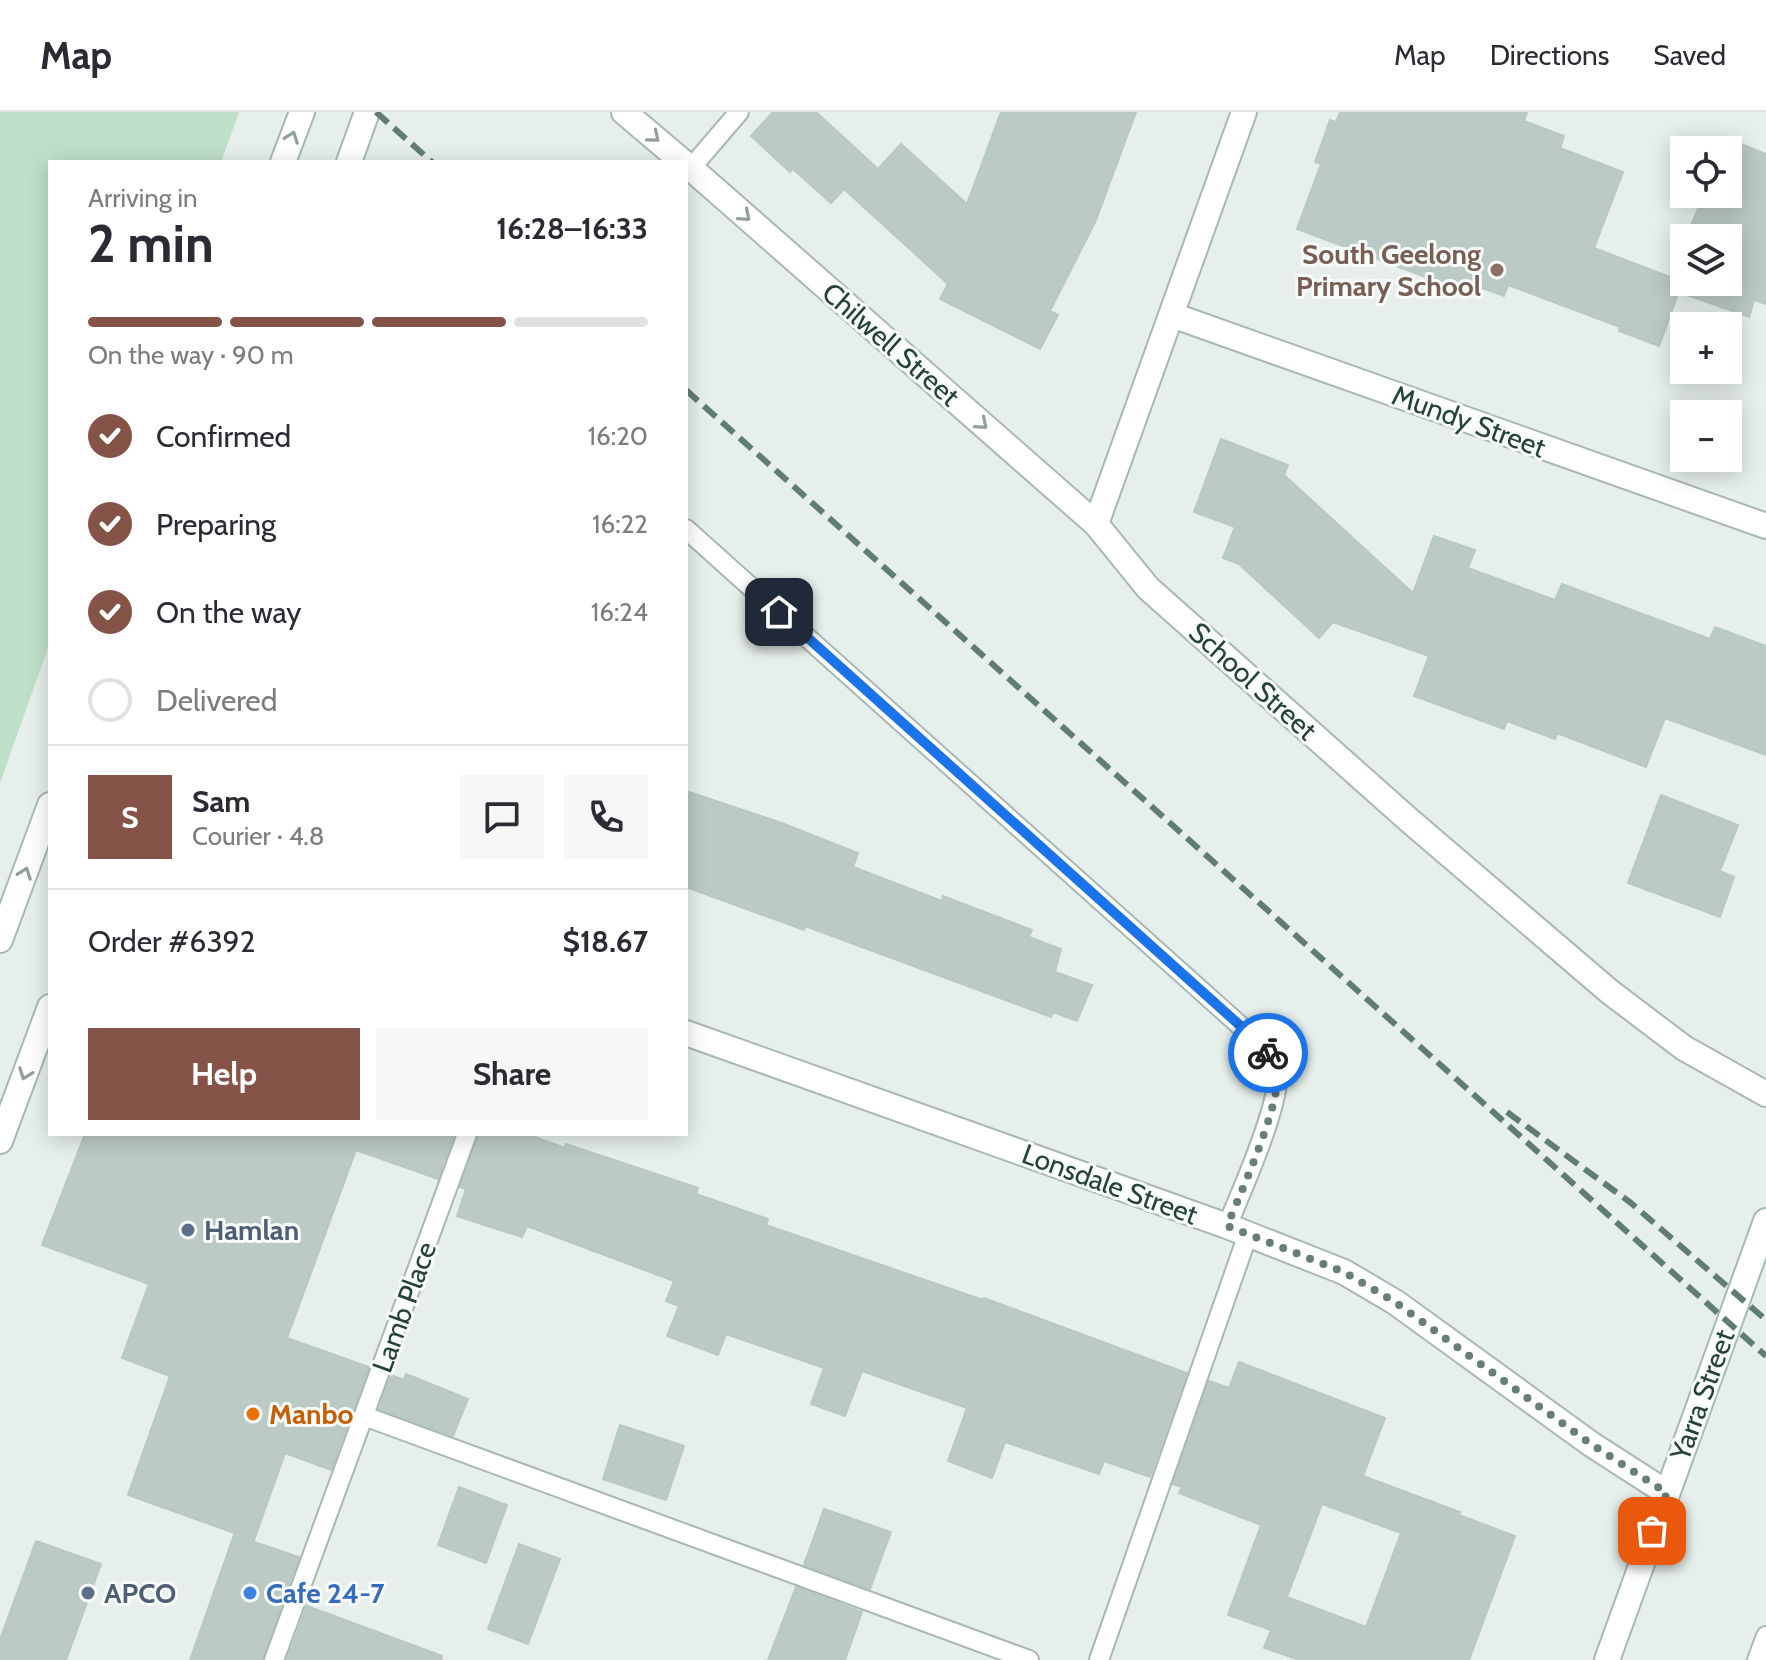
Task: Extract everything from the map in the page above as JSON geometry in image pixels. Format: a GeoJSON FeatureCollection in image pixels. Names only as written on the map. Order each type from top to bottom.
{"type":"FeatureCollection","features":[{"type":"Feature","properties":{"kind":"street"},"geometry":{"type":"LineString","coordinates":[[284,160],[302,112]]}},
{"type":"Feature","properties":{"kind":"street"},"geometry":{"type":"LineString","coordinates":[[350,160],[367,112]]}},
{"type":"Feature","properties":{"kind":"street","name":"Chilwell Street"},"geometry":{"type":"LineString","coordinates":[[624,112],[681,160]]}},
{"type":"Feature","properties":{"kind":"street"},"geometry":{"type":"LineString","coordinates":[[1096,524],[1244,112]]}},
{"type":"Feature","properties":{"kind":"street","name":"Chilwell Street"},"geometry":{"type":"LineString","coordinates":[[688,166],[1096,524]]}},
{"type":"Feature","properties":{"kind":"street","name":"Mundy Street"},"geometry":{"type":"LineString","coordinates":[[1172,315],[1766,526]]}},
{"type":"Feature","properties":{"kind":"street","name":"School Street"},"geometry":{"type":"LineString","coordinates":[[1096,524],[1148,588],[1410,821],[1598,982],[1684,1048],[1766,1094]]}},
{"type":"Feature","properties":{"kind":"street"},"geometry":{"type":"LineString","coordinates":[[0,940],[48,810]]}},
{"type":"Feature","properties":{"kind":"street"},"geometry":{"type":"LineString","coordinates":[[0,1141],[48,1012]]}},
{"type":"Feature","properties":{"kind":"street","name":"Lonsdale Street"},"geometry":{"type":"LineString","coordinates":[[688,1034],[1238,1230],[1344,1272],[1395,1302],[1591,1444],[1667,1493]]}},
{"type":"Feature","properties":{"kind":"street","name":"Yarra Street"},"geometry":{"type":"LineString","coordinates":[[1607,1660],[1766,1221]]}},
{"type":"Feature","properties":{"kind":"lane"},"geometry":{"type":"LineString","coordinates":[[688,164],[739,112]]}},
{"type":"Feature","properties":{"kind":"lane"},"geometry":{"type":"LineString","coordinates":[[688,531],[1264,1047],[1277,1069],[1275,1090],[1238,1230],[1099,1660]]}},
{"type":"Feature","properties":{"kind":"lane","name":"Lamb Place"},"geometry":{"type":"LineString","coordinates":[[274,1660],[466,1136]]}},
{"type":"Feature","properties":{"kind":"lane"},"geometry":{"type":"LineString","coordinates":[[364,1416],[1029,1660]]}},
{"type":"Feature","properties":{"kind":"lane"},"geometry":{"type":"LineString","coordinates":[[1757,1660],[1766,1636]]}},
{"type":"Feature","properties":{"kind":"green space"},"geometry":{"type":"Polygon","coordinates":[[[0,112],[239,112],[222,160],[48,160],[48,648],[0,783],[0,112]]]}},
{"type":"Feature","properties":{"kind":"building"},"geometry":{"type":"Polygon","coordinates":[[[773,112],[816,112],[878,169],[901,144],[967,204],[1001,112],[1136,112],[1096,220],[1050,311],[1058,315],[1040,349],[940,299],[948,284],[844,189],[831,203],[793,169],[790,172],[751,136],[773,112]]]}},
{"type":"Feature","properties":{"kind":"building"},"geometry":{"type":"Polygon","coordinates":[[[1340,112],[1527,112],[1524,121],[1564,136],[1560,148],[1623,172],[1594,248],[1670,277],[1670,296],[1678,296],[1659,346],[1619,331],[1620,327],[1508,285],[1504,296],[1466,282],[1463,291],[1297,229],[1321,164],[1315,162],[1330,120],[1336,122],[1340,112]]]}},
{"type":"Feature","properties":{"kind":"building"},"geometry":{"type":"Polygon","coordinates":[[[1742,144],[1766,154],[1766,304],[1754,300],[1749,317],[1690,296],[1742,296],[1742,224],[1692,224],[1698,208],[1742,208],[1742,144]]]}},
{"type":"Feature","properties":{"kind":"building"},"geometry":{"type":"Polygon","coordinates":[[[1221,439],[1288,465],[1284,475],[1413,593],[1434,536],[1475,550],[1468,568],[1555,600],[1562,584],[1710,639],[1715,627],[1766,646],[1766,755],[1665,718],[1646,767],[1557,733],[1555,739],[1507,721],[1504,729],[1414,696],[1429,656],[1333,622],[1319,638],[1239,564],[1223,558],[1235,527],[1194,512],[1221,439]]]}},
{"type":"Feature","properties":{"kind":"building"},"geometry":{"type":"Polygon","coordinates":[[[688,792],[858,853],[853,867],[942,901],[943,896],[1032,930],[1029,937],[1061,949],[1055,972],[1092,985],[1077,1021],[1053,1012],[1051,1017],[805,926],[804,930],[688,888],[688,792]]]}},
{"type":"Feature","properties":{"kind":"building"},"geometry":{"type":"Polygon","coordinates":[[[1661,795],[1738,825],[1720,871],[1734,877],[1720,917],[1628,883],[1661,795]]]}},
{"type":"Feature","properties":{"kind":"building"},"geometry":{"type":"Polygon","coordinates":[[[84,1136],[453,1136],[438,1179],[356,1150],[287,1338],[369,1367],[331,1470],[285,1453],[254,1540],[128,1495],[170,1376],[122,1358],[149,1284],[42,1245],[84,1136]]]}},
{"type":"Feature","properties":{"kind":"building"},"geometry":{"type":"Polygon","coordinates":[[[478,1136],[532,1136],[565,1148],[566,1144],[698,1188],[696,1194],[768,1219],[766,1225],[984,1298],[1187,1373],[1150,1477],[1104,1461],[1099,1474],[1005,1442],[992,1478],[948,1461],[967,1408],[862,1371],[845,1416],[811,1404],[824,1368],[726,1334],[718,1355],[667,1336],[679,1306],[666,1301],[674,1281],[527,1226],[522,1237],[457,1216],[466,1189],[460,1187],[478,1136]]]}},
{"type":"Feature","properties":{"kind":"building"},"geometry":{"type":"Polygon","coordinates":[[[1239,1362],[1385,1418],[1363,1476],[1515,1536],[1469,1660],[1300,1660],[1264,1648],[1271,1630],[1228,1615],[1261,1525],[1179,1493],[1182,1487],[1173,1484],[1209,1381],[1229,1388],[1239,1362]],[[1322,1504],[1287,1597],[1366,1627],[1401,1533],[1322,1504]]]}},
{"type":"Feature","properties":{"kind":"building"},"geometry":{"type":"Polygon","coordinates":[[[406,1374],[468,1399],[453,1436],[379,1409],[391,1375],[404,1380],[406,1374]]]}},
{"type":"Feature","properties":{"kind":"building"},"geometry":{"type":"Polygon","coordinates":[[[620,1425],[684,1446],[666,1500],[603,1479],[620,1425]]]}},
{"type":"Feature","properties":{"kind":"building"},"geometry":{"type":"Polygon","coordinates":[[[459,1487],[507,1505],[486,1563],[438,1545],[459,1487]]]}},
{"type":"Feature","properties":{"kind":"building"},"geometry":{"type":"Polygon","coordinates":[[[824,1509],[891,1532],[870,1589],[804,1565],[824,1509]]]}},
{"type":"Feature","properties":{"kind":"building","name":"Cafe 24-7"},"geometry":{"type":"Polygon","coordinates":[[[234,1535],[299,1557],[262,1660],[190,1660],[234,1535]]]}},
{"type":"Feature","properties":{"kind":"building"},"geometry":{"type":"Polygon","coordinates":[[[36,1541],[101,1564],[66,1660],[0,1660],[0,1640],[36,1541]]]}},
{"type":"Feature","properties":{"kind":"building"},"geometry":{"type":"Polygon","coordinates":[[[519,1544],[560,1559],[528,1644],[488,1629],[519,1544]]]}},
{"type":"Feature","properties":{"kind":"building"},"geometry":{"type":"Polygon","coordinates":[[[796,1587],[862,1612],[845,1660],[768,1660],[796,1587]]]}},
{"type":"Feature","properties":{"kind":"building"},"geometry":{"type":"Polygon","coordinates":[[[307,1606],[442,1656],[441,1660],[287,1660],[307,1606]]]}},
{"type":"Feature","properties":{"kind":"railway"},"geometry":{"type":"LineString","coordinates":[[376,112],[430,160]]}},
{"type":"Feature","properties":{"kind":"railway"},"geometry":{"type":"LineString","coordinates":[[688,392],[1766,1356]]}},
{"type":"Feature","properties":{"kind":"railway"},"geometry":{"type":"LineString","coordinates":[[1507,1112],[1631,1203],[1766,1320]]}},
{"type":"Feature","properties":{"kind":"way so far"},"geometry":{"type":"LineString","coordinates":[[1268,1053],[1277,1069],[1275,1090],[1259,1150],[1227,1226],[1344,1272],[1395,1302],[1591,1444],[1667,1493],[1652,1531]]}},
{"type":"Feature","properties":{"kind":"place","name":"South Geelong Primary School"},"geometry":{"type":"Point","coordinates":[1497,270]}},
{"type":"Feature","properties":{"kind":"place","name":"Hamlan"},"geometry":{"type":"Point","coordinates":[188,1230]}},
{"type":"Feature","properties":{"kind":"place","name":"Manbo"},"geometry":{"type":"Point","coordinates":[253,1414]}},
{"type":"Feature","properties":{"kind":"place","name":"APCO"},"geometry":{"type":"Point","coordinates":[88,1593]}},
{"type":"Feature","properties":{"kind":"place","name":"Cafe 24-7"},"geometry":{"type":"Point","coordinates":[250,1593]}},
{"type":"Feature","properties":{"kind":"route"},"geometry":{"type":"LineString","coordinates":[[779,612],[1268,1053]]}}]}
